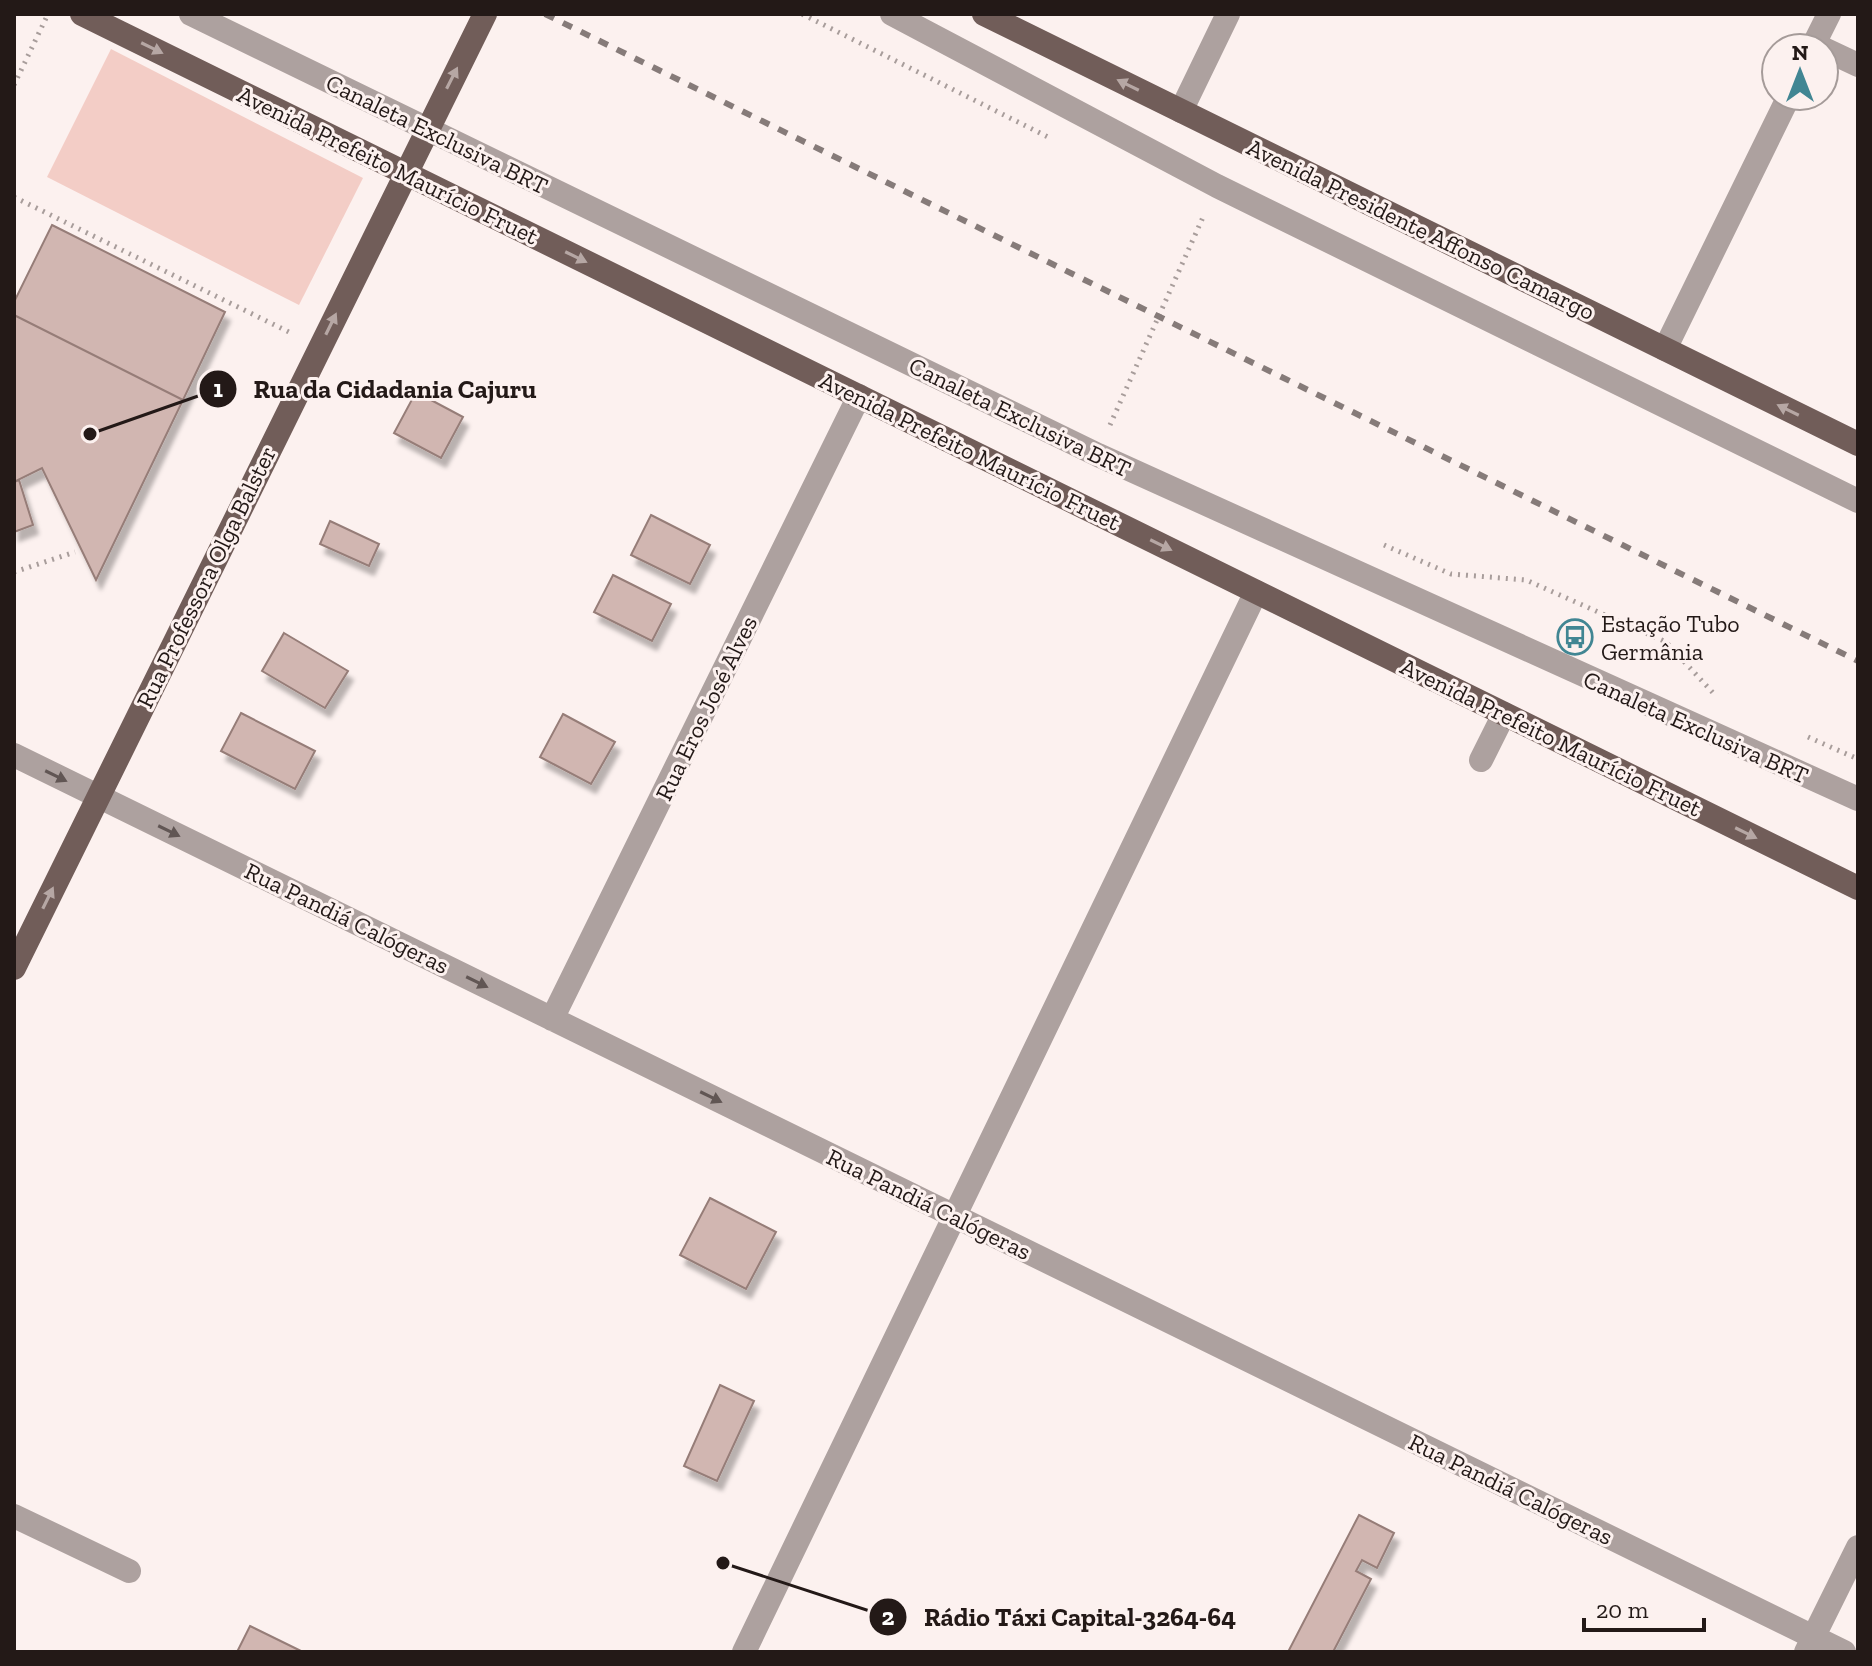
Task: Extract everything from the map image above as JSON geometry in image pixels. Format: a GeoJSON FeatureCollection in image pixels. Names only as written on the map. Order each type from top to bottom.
{"type":"FeatureCollection","features":[{"type":"Feature","properties":{"kind":"main road","name":"Avenida Prefeito Maurício Fruet"},"geometry":{"type":"LineString","coordinates":[[82,14],[1858,888]]}},
{"type":"Feature","properties":{"kind":"main road","name":"Rua Professora Olga Balster"},"geometry":{"type":"LineString","coordinates":[[14,968],[485,14]]}},
{"type":"Feature","properties":{"kind":"main road","name":"Avenida Presidente Affonso Camargo"},"geometry":{"type":"LineString","coordinates":[[984,14],[1858,444]]}},
{"type":"Feature","properties":{"kind":"street","name":"Canaleta Exclusiva BRT"},"geometry":{"type":"LineString","coordinates":[[191,14],[1098,455],[1858,799]]}},
{"type":"Feature","properties":{"kind":"street"},"geometry":{"type":"LineString","coordinates":[[892,14],[1217,186],[1858,501]]}},
{"type":"Feature","properties":{"kind":"street"},"geometry":{"type":"LineString","coordinates":[[1181,111],[1228,14]]}},
{"type":"Feature","properties":{"kind":"street"},"geometry":{"type":"LineString","coordinates":[[1665,349],[1781,112]]}},
{"type":"Feature","properties":{"kind":"street","name":"Rua Eros José Alves"},"geometry":{"type":"LineString","coordinates":[[552,1019],[859,396]]}},
{"type":"Feature","properties":{"kind":"street"},"geometry":{"type":"LineString","coordinates":[[744,1652],[1256,592]]}},
{"type":"Feature","properties":{"kind":"street"},"geometry":{"type":"LineString","coordinates":[[1481,760],[1504,714]]}},
{"type":"Feature","properties":{"kind":"street","name":"Rua Pandiá Calógeras"},"geometry":{"type":"LineString","coordinates":[[14,755],[955,1216],[1810,1644],[1844,1652]]}},
{"type":"Feature","properties":{"kind":"street"},"geometry":{"type":"LineString","coordinates":[[14,1516],[129,1571]]}},
{"type":"Feature","properties":{"kind":"street"},"geometry":{"type":"LineString","coordinates":[[1810,1644],[1858,1547]]}},
{"type":"Feature","properties":{"kind":"path"},"geometry":{"type":"LineString","coordinates":[[14,85],[48,14]]}},
{"type":"Feature","properties":{"kind":"path"},"geometry":{"type":"LineString","coordinates":[[1109,428],[1217,186]]}},
{"type":"Feature","properties":{"kind":"path"},"geometry":{"type":"LineString","coordinates":[[14,197],[320,347]]}},
{"type":"Feature","properties":{"kind":"path"},"geometry":{"type":"LineString","coordinates":[[1095,421],[1123,434]]}},
{"type":"Feature","properties":{"kind":"path"},"geometry":{"type":"LineString","coordinates":[[1380,543],[1451,574],[1526,580],[1666,642],[1713,695],[1728,701]]}},
{"type":"Feature","properties":{"kind":"path"},"geometry":{"type":"LineString","coordinates":[[14,572],[75,552]]}},
{"type":"Feature","properties":{"kind":"path"},"geometry":{"type":"LineString","coordinates":[[1800,734],[1858,759]]}},
{"type":"Feature","properties":{"kind":"shaded area"},"geometry":{"type":"Polygon","coordinates":[[[111,49],[363,178],[299,305],[47,177],[111,49]]]}},
{"type":"Feature","properties":{"kind":"building"},"geometry":{"type":"Polygon","coordinates":[[[52,225],[225,312],[183,400],[14,315],[14,302],[52,225]]]}},
{"type":"Feature","properties":{"kind":"building"},"geometry":{"type":"Polygon","coordinates":[[[14,315],[183,400],[96,580],[42,468],[14,482],[14,315]]]}},
{"type":"Feature","properties":{"kind":"building"},"geometry":{"type":"Polygon","coordinates":[[[416,392],[463,417],[441,458],[394,433],[416,392]]]}},
{"type":"Feature","properties":{"kind":"building"},"geometry":{"type":"Polygon","coordinates":[[[19,480],[33,525],[14,532],[14,482],[19,480]]]}},
{"type":"Feature","properties":{"kind":"building"},"geometry":{"type":"Polygon","coordinates":[[[651,515],[710,545],[690,584],[631,555],[651,515]]]}},
{"type":"Feature","properties":{"kind":"building"},"geometry":{"type":"Polygon","coordinates":[[[330,521],[379,544],[369,566],[320,544],[330,521]]]}},
{"type":"Feature","properties":{"kind":"building"},"geometry":{"type":"Polygon","coordinates":[[[613,575],[671,604],[652,641],[594,612],[613,575]]]}},
{"type":"Feature","properties":{"kind":"building"},"geometry":{"type":"Polygon","coordinates":[[[284,633],[348,671],[325,708],[262,671],[284,633]]]}},
{"type":"Feature","properties":{"kind":"building"},"geometry":{"type":"Polygon","coordinates":[[[241,713],[315,751],[295,789],[221,751],[241,713]]]}},
{"type":"Feature","properties":{"kind":"building"},"geometry":{"type":"Polygon","coordinates":[[[563,714],[615,742],[591,784],[540,757],[563,714]]]}},
{"type":"Feature","properties":{"kind":"building"},"geometry":{"type":"Polygon","coordinates":[[[710,1198],[776,1232],[746,1289],[680,1255],[710,1198]]]}},
{"type":"Feature","properties":{"kind":"building"},"geometry":{"type":"Polygon","coordinates":[[[720,1385],[754,1401],[717,1481],[684,1466],[720,1385]]]}},
{"type":"Feature","properties":{"kind":"building"},"geometry":{"type":"Polygon","coordinates":[[[1359,1515],[1394,1533],[1377,1568],[1362,1560],[1356,1571],[1371,1579],[1333,1652],[1288,1652],[1359,1515]]]}},
{"type":"Feature","properties":{"kind":"building"},"geometry":{"type":"Polygon","coordinates":[[[250,1626],[303,1652],[237,1652],[250,1626]]]}},
{"type":"Feature","properties":{"kind":"railway"},"geometry":{"type":"LineString","coordinates":[[545,14],[1858,661]]}},
{"type":"Feature","properties":{"kind":"place","name":"Rua da Cidadania Cajuru"},"geometry":{"type":"Point","coordinates":[90,434]}},
{"type":"Feature","properties":{"kind":"place","name":"Estação Tubo Germânia"},"geometry":{"type":"Point","coordinates":[1575,637]}},
{"type":"Feature","properties":{"kind":"place","name":"Rádio Táxi Capital-3264-64"},"geometry":{"type":"Point","coordinates":[723,1563]}}]}
